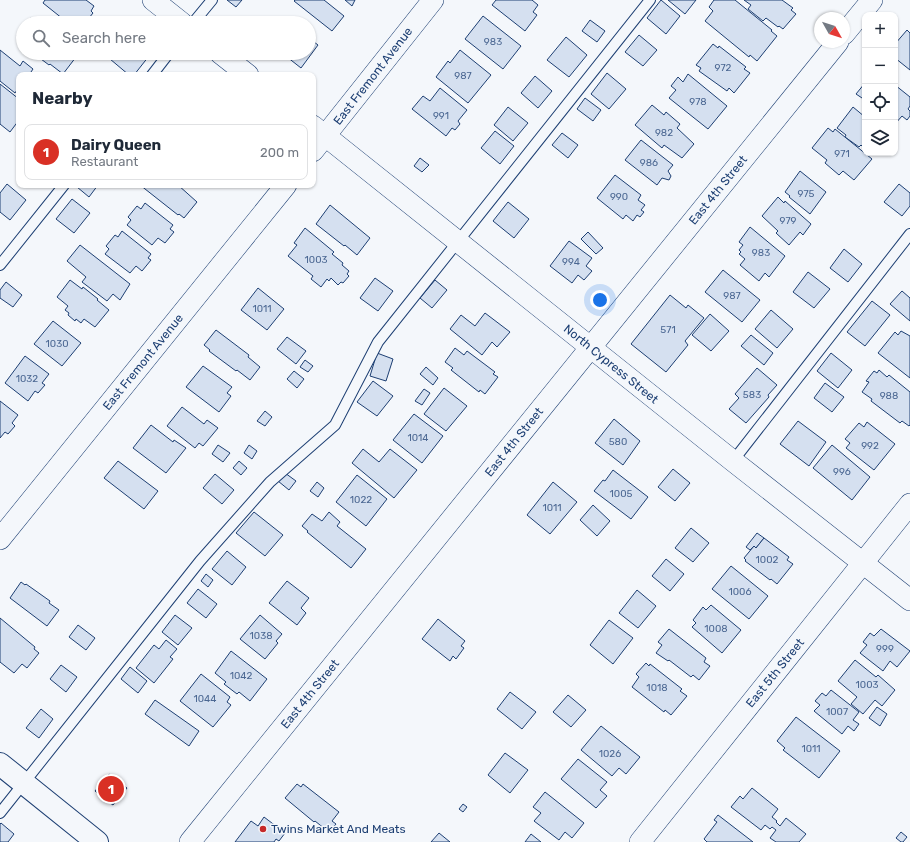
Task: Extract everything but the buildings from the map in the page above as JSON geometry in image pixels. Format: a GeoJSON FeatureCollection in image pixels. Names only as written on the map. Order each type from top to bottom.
{"type":"FeatureCollection","features":[{"type":"Feature","properties":{"kind":"street"},"geometry":{"type":"LineString","coordinates":[[153,0],[173,16]]}},
{"type":"Feature","properties":{"kind":"street","name":"East Fremont Avenue"},"geometry":{"type":"LineString","coordinates":[[317,138],[433,0]]}},
{"type":"Feature","properties":{"kind":"street"},"geometry":{"type":"LineString","coordinates":[[850,27],[872,0]]}},
{"type":"Feature","properties":{"kind":"street","name":"East 4th Street"},"geometry":{"type":"LineString","coordinates":[[193,841],[833,48]]}},
{"type":"Feature","properties":{"kind":"street"},"geometry":{"type":"LineString","coordinates":[[229,60],[244,72]]}},
{"type":"Feature","properties":{"kind":"street","name":"North Cypress Street"},"geometry":{"type":"LineString","coordinates":[[317,138],[458,241],[733,461],[910,600]]}},
{"type":"Feature","properties":{"kind":"street","name":"East Fremont Avenue"},"geometry":{"type":"LineString","coordinates":[[0,539],[284,188]]}},
{"type":"Feature","properties":{"kind":"street","name":"East 5th Street"},"geometry":{"type":"LineString","coordinates":[[640,842],[910,504]]}},
{"type":"Feature","properties":{"kind":"street"},"geometry":{"type":"LineString","coordinates":[[0,764],[97,842]]}},
{"type":"Feature","properties":{"kind":"lane"},"geometry":{"type":"LineString","coordinates":[[199,16],[212,0]]}},
{"type":"Feature","properties":{"kind":"lane"},"geometry":{"type":"LineString","coordinates":[[0,814],[200,561],[270,482],[335,425],[378,342],[650,0]]}},
{"type":"Feature","properties":{"kind":"lane"},"geometry":{"type":"LineString","coordinates":[[154,72],[164,60]]}},
{"type":"Feature","properties":{"kind":"lane"},"geometry":{"type":"LineString","coordinates":[[0,266],[62,188]]}},
{"type":"Feature","properties":{"kind":"lane"},"geometry":{"type":"LineString","coordinates":[[733,461],[910,234]]}},
{"type":"Feature","properties":{"kind":"place","name":"Dairy Queen"},"geometry":{"type":"Point","coordinates":[111,789]}},
{"type":"Feature","properties":{"kind":"place","name":"Twins Market And Meats"},"geometry":{"type":"Point","coordinates":[263,829]}}]}
